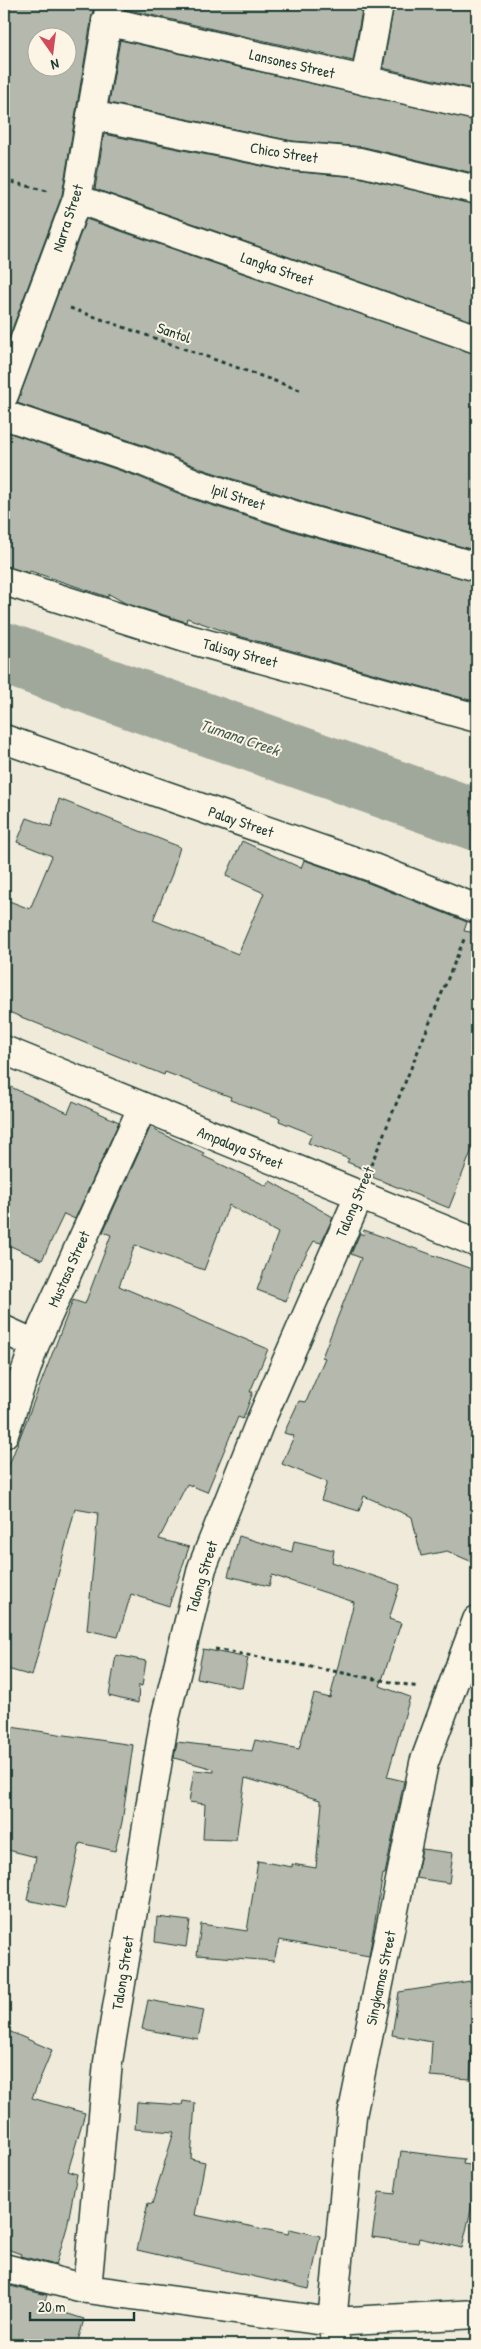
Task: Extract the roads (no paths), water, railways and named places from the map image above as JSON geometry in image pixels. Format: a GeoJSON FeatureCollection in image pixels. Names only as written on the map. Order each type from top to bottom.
{"type":"FeatureCollection","features":[{"type":"Feature","properties":{"kind":"street"},"geometry":{"type":"LineString","coordinates":[[365,81],[378,4]]}},
{"type":"Feature","properties":{"kind":"street","name":"Lansones Street"},"geometry":{"type":"LineString","coordinates":[[108,12],[365,81],[477,106]]}},
{"type":"Feature","properties":{"kind":"street","name":"Narra Street"},"geometry":{"type":"LineString","coordinates":[[4,395],[77,199],[108,12]]}},
{"type":"Feature","properties":{"kind":"street","name":"Chico Street"},"geometry":{"type":"LineString","coordinates":[[91,115],[290,156],[360,162],[477,190]]}},
{"type":"Feature","properties":{"kind":"street","name":"Langka Street"},"geometry":{"type":"LineString","coordinates":[[77,199],[477,339]]}},
{"type":"Feature","properties":{"kind":"street","name":"Ipil Street"},"geometry":{"type":"LineString","coordinates":[[4,415],[144,462],[197,484],[310,520],[477,568]]}},
{"type":"Feature","properties":{"kind":"street","name":"Talisay Street"},"geometry":{"type":"LineString","coordinates":[[4,581],[185,638],[477,718]]}},
{"type":"Feature","properties":{"kind":"street","name":"Palay Street"},"geometry":{"type":"LineString","coordinates":[[4,739],[371,867],[477,908]]}},
{"type":"Feature","properties":{"kind":"street","name":"Ampalaya Street"},"geometry":{"type":"LineString","coordinates":[[4,1050],[477,1244]]}},
{"type":"Feature","properties":{"kind":"street","name":"Mustasa Street"},"geometry":{"type":"LineString","coordinates":[[4,1434],[35,1344],[142,1108]]}},
{"type":"Feature","properties":{"kind":"street","name":"Talong Street"},"geometry":{"type":"LineString","coordinates":[[87,2289],[108,2062],[164,1723],[202,1568],[260,1422],[359,1196]]}},
{"type":"Feature","properties":{"kind":"street"},"geometry":{"type":"LineString","coordinates":[[4,1330],[35,1344]]}},
{"type":"Feature","properties":{"kind":"street","name":"Singkamas Street"},"geometry":{"type":"LineString","coordinates":[[334,2334],[352,2116],[424,1763],[477,1620]]}},
{"type":"Feature","properties":{"kind":"street"},"geometry":{"type":"LineString","coordinates":[[4,2268],[87,2289],[334,2334],[477,2314]]}},
{"type":"Feature","properties":{"kind":"waterway","name":"Tumana Creek"},"geometry":{"type":"LineString","coordinates":[[4,653],[477,820]]}}]}
